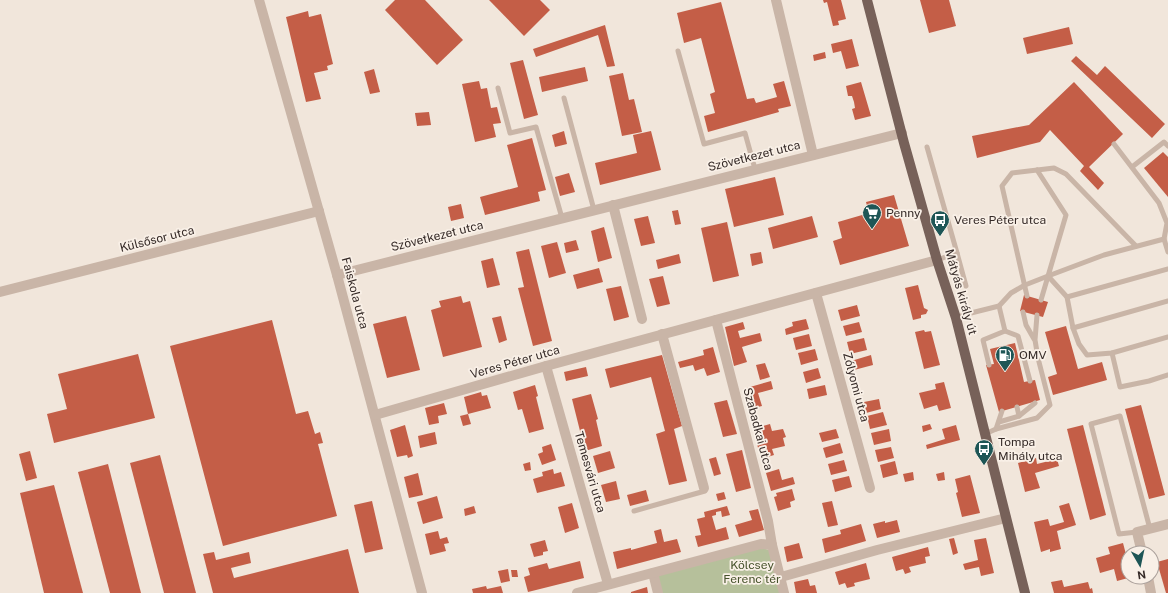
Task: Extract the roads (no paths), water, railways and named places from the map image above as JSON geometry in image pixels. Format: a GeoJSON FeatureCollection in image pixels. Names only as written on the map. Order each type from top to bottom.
{"type":"FeatureCollection","features":[{"type":"Feature","properties":{"kind":"main road","name":"Mátyás király út"},"geometry":{"type":"LineString","coordinates":[[867,0],[937,260],[956,318],[1025,593]]}},
{"type":"Feature","properties":{"kind":"street","name":"Faiskola utca"},"geometry":{"type":"LineString","coordinates":[[259,0],[337,275],[422,593]]}},
{"type":"Feature","properties":{"kind":"street"},"geometry":{"type":"LineString","coordinates":[[776,0],[813,155]]}},
{"type":"Feature","properties":{"kind":"street","name":"Szövetkezet utca"},"geometry":{"type":"LineString","coordinates":[[337,275],[902,133]]}},
{"type":"Feature","properties":{"kind":"street"},"geometry":{"type":"LineString","coordinates":[[613,205],[642,319]]}},
{"type":"Feature","properties":{"kind":"street","name":"Külsősor utca"},"geometry":{"type":"LineString","coordinates":[[0,292],[319,211]]}},
{"type":"Feature","properties":{"kind":"street","name":"Veres Péter utca"},"geometry":{"type":"LineString","coordinates":[[375,415],[662,334],[937,260]]}},
{"type":"Feature","properties":{"kind":"street","name":"Zólyomi utca"},"geometry":{"type":"LineString","coordinates":[[816,293],[870,488]]}},
{"type":"Feature","properties":{"kind":"street","name":"Szabadkai utca"},"geometry":{"type":"LineString","coordinates":[[716,320],[768,521],[772,545]]}},
{"type":"Feature","properties":{"kind":"street"},"geometry":{"type":"LineString","coordinates":[[662,334],[704,488]]}},
{"type":"Feature","properties":{"kind":"street","name":"Temesvári utca"},"geometry":{"type":"LineString","coordinates":[[546,366],[608,584]]}},
{"type":"Feature","properties":{"kind":"street"},"geometry":{"type":"LineString","coordinates":[[780,577],[877,550],[1006,518]]}},
{"type":"Feature","properties":{"kind":"street"},"geometry":{"type":"LineString","coordinates":[[1140,545],[1137,532],[1168,524]]}},
{"type":"Feature","properties":{"kind":"street"},"geometry":{"type":"LineString","coordinates":[[583,592],[608,584],[761,544],[772,545],[784,593]]}},
{"type":"Feature","properties":{"kind":"street"},"geometry":{"type":"LineString","coordinates":[[653,573],[658,593]]}},
{"type":"Feature","properties":{"kind":"lane"},"geometry":{"type":"LineString","coordinates":[[678,51],[704,144],[745,133],[755,169]]}},
{"type":"Feature","properties":{"kind":"lane"},"geometry":{"type":"LineString","coordinates":[[498,88],[510,133],[536,127],[562,218]]}},
{"type":"Feature","properties":{"kind":"lane"},"geometry":{"type":"LineString","coordinates":[[564,98],[594,210]]}},
{"type":"Feature","properties":{"kind":"lane"},"geometry":{"type":"LineString","coordinates":[[1132,167],[1164,142],[1168,146]]}},
{"type":"Feature","properties":{"kind":"lane"},"geometry":{"type":"LineString","coordinates":[[1114,144],[1159,203],[1167,223],[1164,239],[1168,252]]}},
{"type":"Feature","properties":{"kind":"lane"},"geometry":{"type":"LineString","coordinates":[[927,147],[966,286]]}},
{"type":"Feature","properties":{"kind":"lane"},"geometry":{"type":"LineString","coordinates":[[1027,296],[1002,186],[1012,173],[1054,168],[1066,174],[1136,246]]}},
{"type":"Feature","properties":{"kind":"lane"},"geometry":{"type":"LineString","coordinates":[[1037,170],[1066,215],[1041,300]]}},
{"type":"Feature","properties":{"kind":"lane"},"geometry":{"type":"LineString","coordinates":[[956,318],[999,306],[1011,293],[1025,285],[1048,276],[1104,255],[1164,239]]}},
{"type":"Feature","properties":{"kind":"lane"},"geometry":{"type":"LineString","coordinates":[[937,260],[957,253]]}},
{"type":"Feature","properties":{"kind":"lane"},"geometry":{"type":"LineString","coordinates":[[1067,297],[1168,269]]}},
{"type":"Feature","properties":{"kind":"lane"},"geometry":{"type":"LineString","coordinates":[[1048,276],[1067,297],[1073,328],[1079,344],[1087,354],[1112,353],[1168,337]]}},
{"type":"Feature","properties":{"kind":"lane"},"geometry":{"type":"LineString","coordinates":[[1073,328],[1168,301]]}},
{"type":"Feature","properties":{"kind":"lane"},"geometry":{"type":"LineString","coordinates":[[999,306],[1005,331]]}},
{"type":"Feature","properties":{"kind":"lane"},"geometry":{"type":"LineString","coordinates":[[1023,312],[1026,325],[1035,340]]}},
{"type":"Feature","properties":{"kind":"lane"},"geometry":{"type":"LineString","coordinates":[[985,434],[996,429],[1037,418],[1050,405],[1035,340],[1037,315]]}},
{"type":"Feature","properties":{"kind":"lane"},"geometry":{"type":"LineString","coordinates":[[989,364],[983,340],[1005,331],[1018,336],[1030,381]]}},
{"type":"Feature","properties":{"kind":"lane"},"geometry":{"type":"LineString","coordinates":[[1112,353],[1120,387],[1168,375]]}},
{"type":"Feature","properties":{"kind":"lane"},"geometry":{"type":"LineString","coordinates":[[999,422],[1019,416],[1035,403]]}},
{"type":"Feature","properties":{"kind":"lane"},"geometry":{"type":"LineString","coordinates":[[1017,407],[1019,416]]}},
{"type":"Feature","properties":{"kind":"lane"},"geometry":{"type":"LineString","coordinates":[[996,429],[1002,411]]}},
{"type":"Feature","properties":{"kind":"lane"},"geometry":{"type":"LineString","coordinates":[[1137,532],[1119,534],[1091,424],[1120,416],[1150,529]]}},
{"type":"Feature","properties":{"kind":"lane"},"geometry":{"type":"LineString","coordinates":[[634,511],[705,491],[704,488]]}},
{"type":"Feature","properties":{"kind":"place","name":"Penny"},"geometry":{"type":"Point","coordinates":[872,230]}},
{"type":"Feature","properties":{"kind":"place","name":"Veres Péter utca"},"geometry":{"type":"Point","coordinates":[940,237]}},
{"type":"Feature","properties":{"kind":"place","name":"OMV"},"geometry":{"type":"Point","coordinates":[1005,372]}},
{"type":"Feature","properties":{"kind":"place","name":"Tompa Mihály utca"},"geometry":{"type":"Point","coordinates":[984,466]}},
{"type":"Feature","properties":{"kind":"park label","name":"Kölcsey Ferenc tér"},"geometry":{"type":"Point","coordinates":[752,572]}}]}
